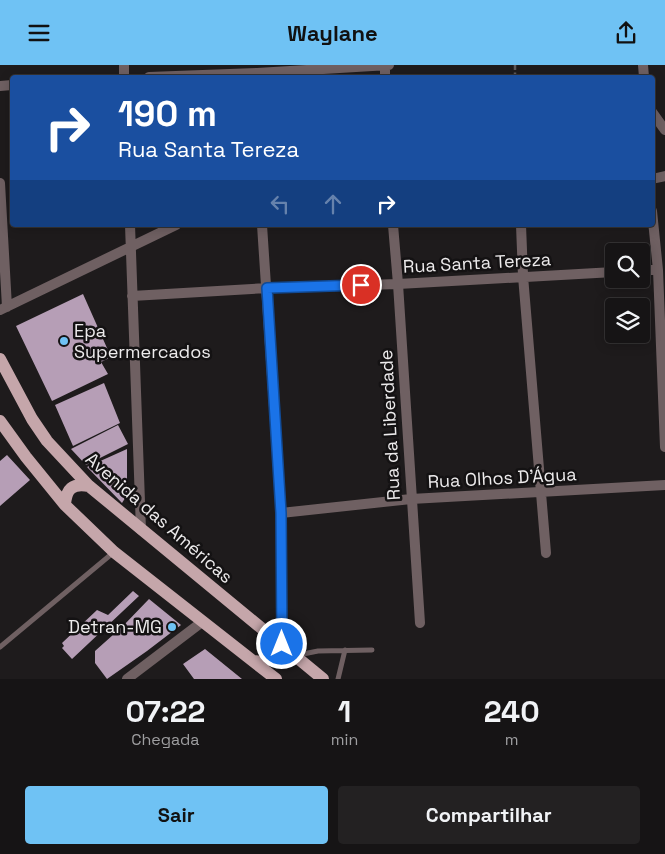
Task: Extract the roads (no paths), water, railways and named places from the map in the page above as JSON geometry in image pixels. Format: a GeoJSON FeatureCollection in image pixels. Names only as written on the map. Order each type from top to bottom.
{"type":"FeatureCollection","features":[{"type":"Feature","properties":{"kind":"main road","name":"Avenida das Américas"},"geometry":{"type":"LineString","coordinates":[[0,359],[22,402],[47,441],[89,486],[323,679]]}},
{"type":"Feature","properties":{"kind":"main road"},"geometry":{"type":"LineString","coordinates":[[2,427],[65,505],[114,552],[276,679]]}},
{"type":"Feature","properties":{"kind":"main road"},"geometry":{"type":"LineString","coordinates":[[65,505],[65,497],[70,489],[79,485],[89,486]]}},
{"type":"Feature","properties":{"kind":"main road"},"geometry":{"type":"LineString","coordinates":[[253,661],[263,662],[270,659],[277,653],[282,644]]}},
{"type":"Feature","properties":{"kind":"street"},"geometry":{"type":"LineString","coordinates":[[192,75],[389,65]]}},
{"type":"Feature","properties":{"kind":"street"},"geometry":{"type":"LineString","coordinates":[[655,116],[665,130]]}},
{"type":"Feature","properties":{"kind":"street"},"geometry":{"type":"LineString","coordinates":[[0,183],[3,308],[172,227]]}},
{"type":"Feature","properties":{"kind":"street"},"geometry":{"type":"LineString","coordinates":[[130,227],[141,530]]}},
{"type":"Feature","properties":{"kind":"street"},"geometry":{"type":"LineString","coordinates":[[262,227],[281,513],[282,644]]}},
{"type":"Feature","properties":{"kind":"street","name":"Rua da Liberdade"},"geometry":{"type":"LineString","coordinates":[[393,227],[420,623]]}},
{"type":"Feature","properties":{"kind":"street"},"geometry":{"type":"LineString","coordinates":[[521,227],[523,276],[546,553]]}},
{"type":"Feature","properties":{"kind":"street"},"geometry":{"type":"LineString","coordinates":[[654,227],[658,270],[665,447]]}},
{"type":"Feature","properties":{"kind":"street"},"geometry":{"type":"LineString","coordinates":[[650,270],[658,270]]}},
{"type":"Feature","properties":{"kind":"street","name":"Rua Santa Tereza"},"geometry":{"type":"LineString","coordinates":[[132,296],[605,272]]}},
{"type":"Feature","properties":{"kind":"street","name":"Rua Olhos D'Água"},"geometry":{"type":"LineString","coordinates":[[281,513],[411,499],[665,485]]}},
{"type":"Feature","properties":{"kind":"street"},"geometry":{"type":"LineString","coordinates":[[126,679],[202,622]]}},
{"type":"Feature","properties":{"kind":"lane"},"geometry":{"type":"LineString","coordinates":[[0,647],[114,552]]}},
{"type":"Feature","properties":{"kind":"lane"},"geometry":{"type":"LineString","coordinates":[[295,655],[318,651],[372,650]]}},
{"type":"Feature","properties":{"kind":"lane"},"geometry":{"type":"LineString","coordinates":[[338,679],[345,651]]}},
{"type":"Feature","properties":{"kind":"place","name":"Epa Supermercados"},"geometry":{"type":"Point","coordinates":[64,341]}},
{"type":"Feature","properties":{"kind":"place","name":"Detran-MG"},"geometry":{"type":"Point","coordinates":[172,627]}}]}
